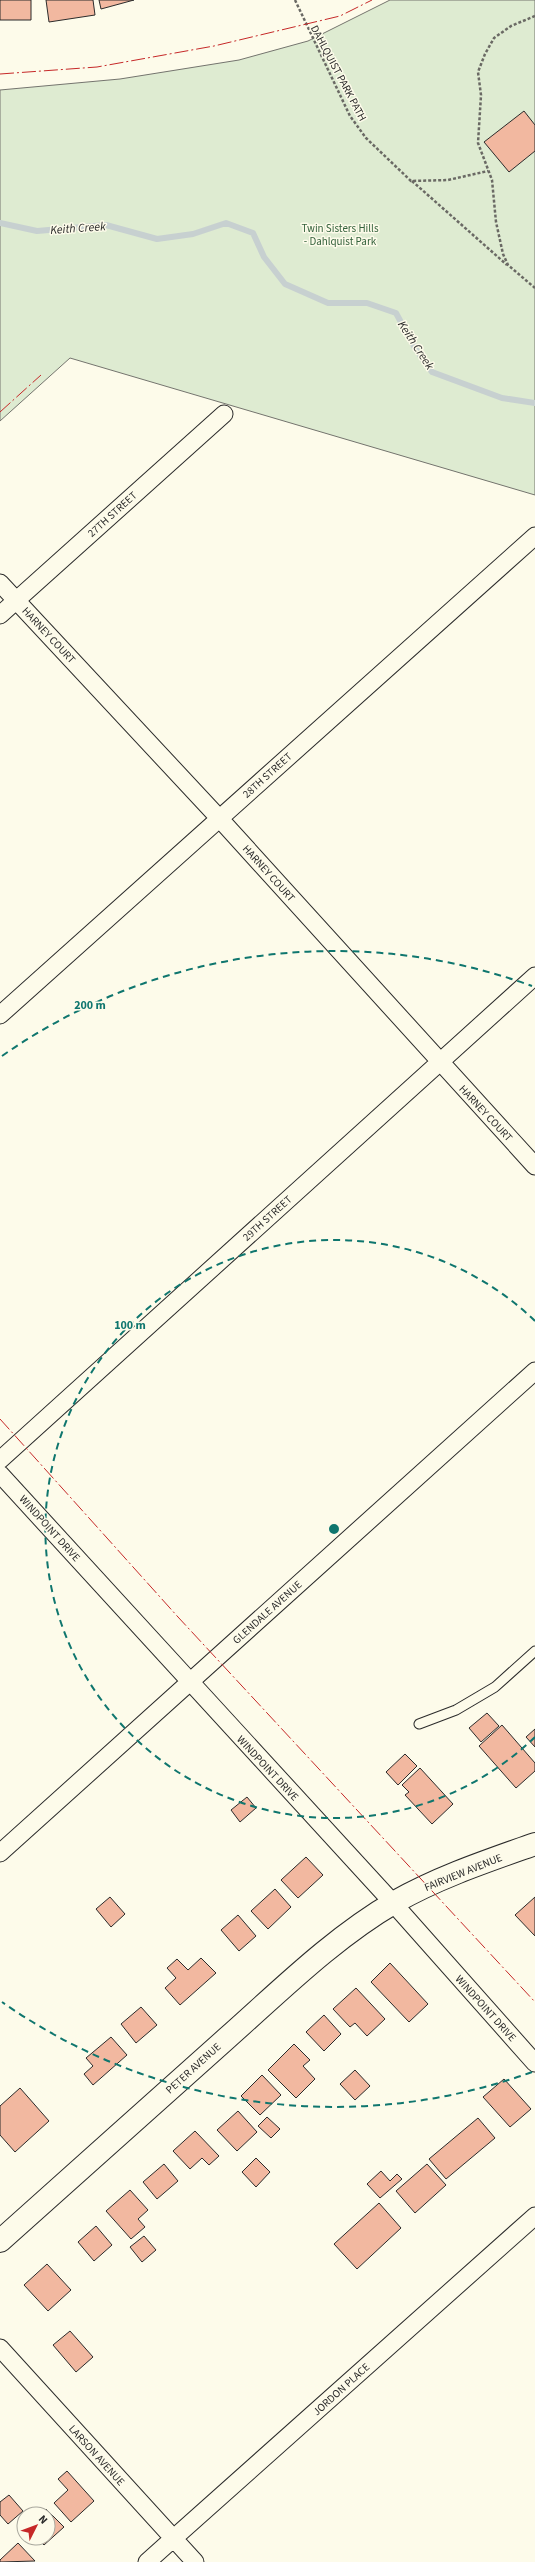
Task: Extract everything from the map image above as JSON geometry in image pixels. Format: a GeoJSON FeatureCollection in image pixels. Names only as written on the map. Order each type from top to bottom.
{"type":"FeatureCollection","features":[{"type":"Feature","properties":{"kind":"street","name":"27TH STREET"},"geometry":{"type":"LineString","coordinates":[[0,615],[224,414]]}},
{"type":"Feature","properties":{"kind":"street","name":"28TH STREET"},"geometry":{"type":"LineString","coordinates":[[0,1015],[535,536]]}},
{"type":"Feature","properties":{"kind":"street","name":"HARNEY COURT"},"geometry":{"type":"LineString","coordinates":[[0,583],[219,818],[535,1166]]}},
{"type":"Feature","properties":{"kind":"street","name":"29TH STREET"},"geometry":{"type":"LineString","coordinates":[[0,1460],[535,976]]}},
{"type":"Feature","properties":{"kind":"street","name":"GLENDALE AVENUE"},"geometry":{"type":"LineString","coordinates":[[0,1853],[535,1371]]}},
{"type":"Feature","properties":{"kind":"street","name":"WINDPOINT DRIVE"},"geometry":{"type":"LineString","coordinates":[[0,1474],[393,1903],[535,2063]]}},
{"type":"Feature","properties":{"kind":"street","name":"FAIRVIEW AVENUE"},"geometry":{"type":"LineString","coordinates":[[393,1903],[433,1882],[535,1844]]}},
{"type":"Feature","properties":{"kind":"street","name":"PETER AVENUE"},"geometry":{"type":"LineString","coordinates":[[0,2241],[299,1974],[393,1903]]}},
{"type":"Feature","properties":{"kind":"street","name":"JORDON PLACE"},"geometry":{"type":"LineString","coordinates":[[147,2562],[535,2216]]}},
{"type":"Feature","properties":{"kind":"street","name":"LARSON AVENUE"},"geometry":{"type":"LineString","coordinates":[[0,2348],[194,2562]]}},
{"type":"Feature","properties":{"kind":"lane"},"geometry":{"type":"LineString","coordinates":[[419,1724],[456,1710],[495,1687],[535,1651]]}},
{"type":"Feature","properties":{"kind":"path","name":"DAHLQUIST PARK PATH"},"geometry":{"type":"LineString","coordinates":[[295,0],[350,116],[366,138],[411,181],[535,288]]}},
{"type":"Feature","properties":{"kind":"path","name":"DAHLQUIST PARK PATH"},"geometry":{"type":"LineString","coordinates":[[508,265],[501,248],[492,180],[478,143],[481,95],[478,72],[484,54],[494,38],[511,26],[535,16]]}},
{"type":"Feature","properties":{"kind":"path"},"geometry":{"type":"LineString","coordinates":[[411,181],[448,180],[488,171]]}},
{"type":"Feature","properties":{"kind":"green space","name":"Twin Sisters Hills - Dahlquist Park"},"geometry":{"type":"Polygon","coordinates":[[[390,0],[535,0],[535,495],[70,358],[0,421],[0,90],[120,79],[239,60],[308,41],[390,0]]]}},
{"type":"Feature","properties":{"kind":"building"},"geometry":{"type":"Polygon","coordinates":[[[0,0],[31,0],[31,20],[0,20],[0,0]]]}},
{"type":"Feature","properties":{"kind":"building"},"geometry":{"type":"Polygon","coordinates":[[[46,0],[93,0],[95,15],[49,22],[46,0]]]}},
{"type":"Feature","properties":{"kind":"building"},"geometry":{"type":"Polygon","coordinates":[[[99,0],[134,0],[101,9],[99,0]]]}},
{"type":"Feature","properties":{"kind":"building"},"geometry":{"type":"Polygon","coordinates":[[[524,111],[535,125],[535,151],[509,172],[484,142],[524,111]]]}},
{"type":"Feature","properties":{"kind":"building"},"geometry":{"type":"Polygon","coordinates":[[[487,1713],[499,1726],[481,1742],[469,1728],[487,1713]]]}},
{"type":"Feature","properties":{"kind":"building"},"geometry":{"type":"Polygon","coordinates":[[[502,1725],[535,1763],[535,1771],[516,1788],[479,1746],[502,1725]]]}},
{"type":"Feature","properties":{"kind":"building"},"geometry":{"type":"Polygon","coordinates":[[[535,1729],[535,1747],[526,1737],[535,1729]]]}},
{"type":"Feature","properties":{"kind":"building"},"geometry":{"type":"Polygon","coordinates":[[[405,1754],[417,1766],[398,1785],[386,1772],[405,1754]]]}},
{"type":"Feature","properties":{"kind":"building"},"geometry":{"type":"Polygon","coordinates":[[[420,1768],[453,1804],[432,1824],[405,1795],[409,1792],[402,1785],[420,1768]]]}},
{"type":"Feature","properties":{"kind":"building"},"geometry":{"type":"Polygon","coordinates":[[[247,1797],[256,1808],[240,1822],[231,1810],[247,1797]]]}},
{"type":"Feature","properties":{"kind":"building"},"geometry":{"type":"Polygon","coordinates":[[[306,1857],[323,1875],[298,1898],[281,1880],[306,1857]]]}},
{"type":"Feature","properties":{"kind":"building"},"geometry":{"type":"Polygon","coordinates":[[[275,1889],[291,1907],[268,1929],[251,1911],[275,1889]]]}},
{"type":"Feature","properties":{"kind":"building"},"geometry":{"type":"Polygon","coordinates":[[[110,1897],[125,1914],[111,1927],[96,1909],[110,1897]]]}},
{"type":"Feature","properties":{"kind":"building"},"geometry":{"type":"Polygon","coordinates":[[[535,1897],[535,1936],[515,1915],[535,1897]]]}},
{"type":"Feature","properties":{"kind":"building"},"geometry":{"type":"Polygon","coordinates":[[[238,1915],[256,1936],[239,1951],[221,1930],[238,1915]]]}},
{"type":"Feature","properties":{"kind":"building"},"geometry":{"type":"Polygon","coordinates":[[[201,1958],[216,1973],[180,2005],[165,1988],[176,1978],[167,1968],[177,1959],[188,1970],[201,1958]]]}},
{"type":"Feature","properties":{"kind":"building"},"geometry":{"type":"Polygon","coordinates":[[[390,1963],[428,2004],[409,2022],[371,1982],[390,1963]]]}},
{"type":"Feature","properties":{"kind":"building"},"geometry":{"type":"Polygon","coordinates":[[[356,1988],[385,2019],[367,2036],[355,2023],[350,2027],[333,2009],[356,1988]]]}},
{"type":"Feature","properties":{"kind":"building"},"geometry":{"type":"Polygon","coordinates":[[[141,2007],[157,2025],[136,2043],[121,2024],[141,2007]]]}},
{"type":"Feature","properties":{"kind":"building"},"geometry":{"type":"Polygon","coordinates":[[[324,2015],[341,2034],[324,2051],[306,2032],[324,2015]]]}},
{"type":"Feature","properties":{"kind":"building"},"geometry":{"type":"Polygon","coordinates":[[[111,2037],[127,2055],[93,2085],[84,2074],[93,2066],[86,2058],[111,2037]]]}},
{"type":"Feature","properties":{"kind":"building"},"geometry":{"type":"Polygon","coordinates":[[[294,2044],[310,2060],[303,2066],[315,2079],[296,2098],[268,2070],[294,2044]]]}},
{"type":"Feature","properties":{"kind":"building"},"geometry":{"type":"Polygon","coordinates":[[[355,2070],[370,2086],[355,2100],[340,2084],[355,2070]]]}},
{"type":"Feature","properties":{"kind":"building"},"geometry":{"type":"Polygon","coordinates":[[[262,2075],[281,2095],[260,2115],[241,2096],[262,2075]]]}},
{"type":"Feature","properties":{"kind":"building"},"geometry":{"type":"Polygon","coordinates":[[[504,2079],[531,2109],[510,2127],[483,2097],[504,2079]]]}},
{"type":"Feature","properties":{"kind":"building"},"geometry":{"type":"Polygon","coordinates":[[[20,2088],[49,2121],[15,2152],[0,2135],[0,2106],[20,2088]]]}},
{"type":"Feature","properties":{"kind":"building"},"geometry":{"type":"Polygon","coordinates":[[[238,2111],[257,2132],[237,2151],[217,2130],[238,2111]]]}},
{"type":"Feature","properties":{"kind":"building"},"geometry":{"type":"Polygon","coordinates":[[[267,2117],[280,2129],[271,2138],[258,2126],[267,2117]]]}},
{"type":"Feature","properties":{"kind":"building"},"geometry":{"type":"Polygon","coordinates":[[[478,2118],[495,2138],[446,2179],[429,2159],[478,2118]]]}},
{"type":"Feature","properties":{"kind":"building"},"geometry":{"type":"Polygon","coordinates":[[[195,2131],[219,2156],[209,2165],[202,2158],[190,2169],[173,2151],[195,2131]]]}},
{"type":"Feature","properties":{"kind":"building"},"geometry":{"type":"Polygon","coordinates":[[[256,2158],[270,2172],[256,2187],[242,2172],[256,2158]]]}},
{"type":"Feature","properties":{"kind":"building"},"geometry":{"type":"Polygon","coordinates":[[[164,2164],[178,2181],[157,2199],[143,2182],[164,2164]]]}},
{"type":"Feature","properties":{"kind":"building"},"geometry":{"type":"Polygon","coordinates":[[[427,2164],[446,2185],[415,2213],[396,2191],[427,2164]]]}},
{"type":"Feature","properties":{"kind":"building"},"geometry":{"type":"Polygon","coordinates":[[[381,2171],[390,2181],[397,2174],[402,2179],[380,2198],[367,2184],[381,2171]]]}},
{"type":"Feature","properties":{"kind":"building"},"geometry":{"type":"Polygon","coordinates":[[[130,2190],[148,2210],[138,2219],[145,2227],[131,2239],[106,2211],[130,2190]]]}},
{"type":"Feature","properties":{"kind":"building"},"geometry":{"type":"Polygon","coordinates":[[[379,2203],[401,2228],[357,2269],[334,2244],[379,2203]]]}},
{"type":"Feature","properties":{"kind":"building"},"geometry":{"type":"Polygon","coordinates":[[[96,2226],[112,2245],[94,2261],[78,2242],[96,2226]]]}},
{"type":"Feature","properties":{"kind":"building"},"geometry":{"type":"Polygon","coordinates":[[[144,2236],[156,2250],[142,2262],[130,2247],[144,2236]]]}},
{"type":"Feature","properties":{"kind":"building"},"geometry":{"type":"Polygon","coordinates":[[[47,2264],[71,2290],[48,2311],[24,2285],[47,2264]]]}},
{"type":"Feature","properties":{"kind":"building"},"geometry":{"type":"Polygon","coordinates":[[[70,2331],[93,2357],[76,2372],[53,2345],[70,2331]]]}},
{"type":"Feature","properties":{"kind":"building"},"geometry":{"type":"Polygon","coordinates":[[[67,2471],[94,2501],[71,2522],[54,2503],[68,2490],[58,2479],[67,2471]]]}},
{"type":"Feature","properties":{"kind":"building"},"geometry":{"type":"Polygon","coordinates":[[[9,2495],[19,2506],[16,2506],[16,2517],[8,2524],[0,2515],[0,2502],[9,2495]]]}},
{"type":"Feature","properties":{"kind":"building"},"geometry":{"type":"Polygon","coordinates":[[[56,2519],[64,2527],[56,2534],[56,2519]]]}},
{"type":"Feature","properties":{"kind":"building"},"geometry":{"type":"Polygon","coordinates":[[[16,2545],[21,2546],[35,2561],[0,2562],[0,2560],[16,2545]]]}},
{"type":"Feature","properties":{"kind":"waterway","name":"Keith Creek"},"geometry":{"type":"LineString","coordinates":[[0,223],[37,231],[106,225],[157,239],[193,234],[226,223],[253,233],[264,257],[285,284],[328,303],[367,303],[396,313],[415,348],[432,372],[502,398],[535,403]]}},
{"type":"Feature","properties":{"kind":"power"},"geometry":{"type":"LineString","coordinates":[[0,74],[97,67],[214,46],[340,16],[372,0]]}},
{"type":"Feature","properties":{"kind":"power"},"geometry":{"type":"LineString","coordinates":[[0,412],[41,375]]}},
{"type":"Feature","properties":{"kind":"power"},"geometry":{"type":"LineString","coordinates":[[0,1419],[178,1617],[535,2002]]}}]}
